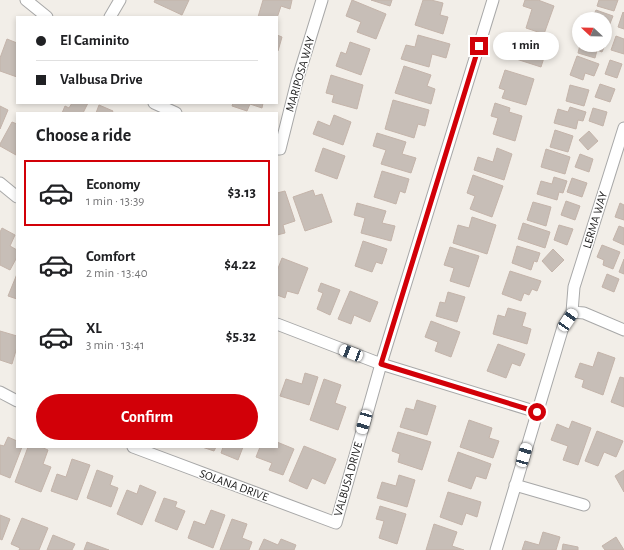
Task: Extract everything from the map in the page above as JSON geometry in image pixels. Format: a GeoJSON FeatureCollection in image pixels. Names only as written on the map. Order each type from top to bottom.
{"type":"FeatureCollection","features":[{"type":"Feature","properties":{"kind":"street"},"geometry":{"type":"LineString","coordinates":[[26,0],[46,16]]}},
{"type":"Feature","properties":{"kind":"street"},"geometry":{"type":"LineString","coordinates":[[111,16],[120,0]]}},
{"type":"Feature","properties":{"kind":"street","name":"MARIPOSA WAY"},"geometry":{"type":"LineString","coordinates":[[278,149],[322,0]]}},
{"type":"Feature","properties":{"kind":"street","name":"VALBUSA DRIVE"},"geometry":{"type":"LineString","coordinates":[[336,523],[381,364],[493,0]]}},
{"type":"Feature","properties":{"kind":"street"},"geometry":{"type":"LineString","coordinates":[[156,104],[174,112]]}},
{"type":"Feature","properties":{"kind":"street","name":"LERMA WAY"},"geometry":{"type":"LineString","coordinates":[[572,312],[574,287],[624,128]]}},
{"type":"Feature","properties":{"kind":"street"},"geometry":{"type":"LineString","coordinates":[[0,183],[16,196]]}},
{"type":"Feature","properties":{"kind":"street"},"geometry":{"type":"LineString","coordinates":[[496,550],[563,327],[572,312],[584,313],[624,330]]}},
{"type":"Feature","properties":{"kind":"street"},"geometry":{"type":"LineString","coordinates":[[278,324],[381,364],[537,412]]}},
{"type":"Feature","properties":{"kind":"street"},"geometry":{"type":"LineString","coordinates":[[0,392],[16,400]]}},
{"type":"Feature","properties":{"kind":"street","name":"SOLANA DRIVE"},"geometry":{"type":"LineString","coordinates":[[136,448],[336,523]]}},
{"type":"Feature","properties":{"kind":"street"},"geometry":{"type":"LineString","coordinates":[[515,485],[584,505]]}},
{"type":"Feature","properties":{"kind":"building"},"geometry":{"type":"Polygon","coordinates":[[[155,0],[189,0],[182,15],[154,2],[155,0]]]}},
{"type":"Feature","properties":{"kind":"building"},"geometry":{"type":"Polygon","coordinates":[[[263,0],[292,0],[290,9],[281,6],[278,16],[258,16],[263,0]]]}},
{"type":"Feature","properties":{"kind":"building"},"geometry":{"type":"Polygon","coordinates":[[[352,0],[386,14],[376,39],[357,32],[361,22],[346,16],[352,0]]]}},
{"type":"Feature","properties":{"kind":"building"},"geometry":{"type":"Polygon","coordinates":[[[371,0],[392,0],[390,6],[371,0]]]}},
{"type":"Feature","properties":{"kind":"building"},"geometry":{"type":"Polygon","coordinates":[[[423,0],[443,3],[440,15],[448,17],[443,34],[415,25],[423,0]]]}},
{"type":"Feature","properties":{"kind":"building"},"geometry":{"type":"Polygon","coordinates":[[[525,0],[538,0],[554,6],[544,34],[526,28],[532,9],[523,6],[525,0]]]}},
{"type":"Feature","properties":{"kind":"building"},"geometry":{"type":"Polygon","coordinates":[[[599,0],[618,0],[614,11],[597,6],[599,0]]]}},
{"type":"Feature","properties":{"kind":"building"},"geometry":{"type":"Polygon","coordinates":[[[623,12],[624,13],[624,29],[618,27],[623,12]]]}},
{"type":"Feature","properties":{"kind":"building"},"geometry":{"type":"Polygon","coordinates":[[[278,35],[282,37],[278,51],[278,35]]]}},
{"type":"Feature","properties":{"kind":"building"},"geometry":{"type":"Polygon","coordinates":[[[418,35],[450,44],[446,58],[432,54],[429,67],[401,59],[406,45],[415,47],[418,35]]]}},
{"type":"Feature","properties":{"kind":"building"},"geometry":{"type":"Polygon","coordinates":[[[616,36],[624,39],[624,54],[612,50],[616,36]]]}},
{"type":"Feature","properties":{"kind":"building"},"geometry":{"type":"Polygon","coordinates":[[[525,37],[548,45],[541,67],[510,57],[515,43],[522,45],[525,37]]]}},
{"type":"Feature","properties":{"kind":"building"},"geometry":{"type":"Polygon","coordinates":[[[7,39],[16,43],[16,77],[0,71],[0,58],[7,39]]]}},
{"type":"Feature","properties":{"kind":"building"},"geometry":{"type":"Polygon","coordinates":[[[350,42],[370,49],[361,75],[336,66],[341,52],[346,54],[350,42]]]}},
{"type":"Feature","properties":{"kind":"building"},"geometry":{"type":"Polygon","coordinates":[[[578,52],[596,52],[595,58],[578,52]]]}},
{"type":"Feature","properties":{"kind":"building"},"geometry":{"type":"Polygon","coordinates":[[[577,56],[599,64],[594,76],[585,73],[583,80],[570,75],[577,56]]]}},
{"type":"Feature","properties":{"kind":"building"},"geometry":{"type":"Polygon","coordinates":[[[610,60],[622,64],[617,78],[605,74],[610,60]]]}},
{"type":"Feature","properties":{"kind":"building"},"geometry":{"type":"Polygon","coordinates":[[[404,66],[431,75],[427,86],[435,89],[431,104],[395,93],[404,66]]]}},
{"type":"Feature","properties":{"kind":"building"},"geometry":{"type":"Polygon","coordinates":[[[505,70],[534,79],[526,105],[502,98],[505,90],[499,88],[505,70]]]}},
{"type":"Feature","properties":{"kind":"building"},"geometry":{"type":"Polygon","coordinates":[[[331,75],[363,85],[357,109],[332,102],[334,95],[326,93],[331,75]]]}},
{"type":"Feature","properties":{"kind":"building"},"geometry":{"type":"Polygon","coordinates":[[[600,84],[615,89],[610,102],[595,97],[600,84]]]}},
{"type":"Feature","properties":{"kind":"building"},"geometry":{"type":"Polygon","coordinates":[[[570,85],[589,90],[584,106],[566,101],[570,85]]]}},
{"type":"Feature","properties":{"kind":"building"},"geometry":{"type":"Polygon","coordinates":[[[393,100],[429,110],[425,126],[418,124],[414,138],[385,129],[393,100]]]}},
{"type":"Feature","properties":{"kind":"building"},"geometry":{"type":"Polygon","coordinates":[[[495,103],[510,108],[509,112],[522,116],[515,141],[493,134],[498,118],[491,116],[495,103]]]}},
{"type":"Feature","properties":{"kind":"building"},"geometry":{"type":"Polygon","coordinates":[[[71,104],[88,104],[84,112],[62,112],[65,106],[69,108],[71,104]]]}},
{"type":"Feature","properties":{"kind":"building"},"geometry":{"type":"Polygon","coordinates":[[[233,104],[250,104],[247,111],[232,106],[233,104]]]}},
{"type":"Feature","properties":{"kind":"building"},"geometry":{"type":"Polygon","coordinates":[[[250,104],[263,104],[262,108],[250,104]]]}},
{"type":"Feature","properties":{"kind":"building"},"geometry":{"type":"Polygon","coordinates":[[[99,105],[113,111],[112,112],[96,112],[99,105]]]}},
{"type":"Feature","properties":{"kind":"building"},"geometry":{"type":"Polygon","coordinates":[[[0,106],[8,110],[0,129],[0,106]]]}},
{"type":"Feature","properties":{"kind":"building"},"geometry":{"type":"Polygon","coordinates":[[[570,107],[586,112],[583,121],[578,120],[576,129],[554,123],[558,109],[568,112],[570,107]]]}},
{"type":"Feature","properties":{"kind":"building"},"geometry":{"type":"Polygon","coordinates":[[[593,108],[607,112],[603,126],[589,121],[593,108]]]}},
{"type":"Feature","properties":{"kind":"building"},"geometry":{"type":"Polygon","coordinates":[[[334,115],[351,122],[343,145],[313,134],[318,121],[330,126],[334,115]]]}},
{"type":"Feature","properties":{"kind":"building"},"geometry":{"type":"Polygon","coordinates":[[[12,122],[16,124],[16,155],[0,146],[12,122]]]}},
{"type":"Feature","properties":{"kind":"building"},"geometry":{"type":"Polygon","coordinates":[[[555,130],[573,136],[568,152],[550,147],[555,130]]]}},
{"type":"Feature","properties":{"kind":"building"},"geometry":{"type":"Polygon","coordinates":[[[589,131],[598,141],[588,150],[579,140],[589,131]]]}},
{"type":"Feature","properties":{"kind":"building"},"geometry":{"type":"Polygon","coordinates":[[[377,133],[406,142],[402,154],[416,158],[411,173],[381,164],[386,150],[373,146],[377,133]]]}},
{"type":"Feature","properties":{"kind":"building"},"geometry":{"type":"Polygon","coordinates":[[[323,148],[345,156],[337,179],[315,171],[323,148]]]}},
{"type":"Feature","properties":{"kind":"building"},"geometry":{"type":"Polygon","coordinates":[[[497,148],[512,154],[504,180],[474,170],[478,157],[493,162],[497,148]]]}},
{"type":"Feature","properties":{"kind":"building"},"geometry":{"type":"Polygon","coordinates":[[[546,149],[570,157],[565,174],[541,167],[546,149]]]}},
{"type":"Feature","properties":{"kind":"building"},"geometry":{"type":"Polygon","coordinates":[[[580,154],[593,159],[589,172],[575,167],[580,154]]]}},
{"type":"Feature","properties":{"kind":"building"},"geometry":{"type":"Polygon","coordinates":[[[382,171],[409,179],[405,193],[400,191],[396,204],[374,197],[382,171]]]}},
{"type":"Feature","properties":{"kind":"building"},"geometry":{"type":"Polygon","coordinates":[[[473,175],[503,186],[492,217],[470,209],[475,196],[467,193],[473,175]]]}},
{"type":"Feature","properties":{"kind":"building"},"geometry":{"type":"Polygon","coordinates":[[[554,177],[567,181],[563,193],[559,192],[557,200],[537,194],[541,181],[552,184],[554,177]]]}},
{"type":"Feature","properties":{"kind":"building"},"geometry":{"type":"Polygon","coordinates":[[[572,178],[587,183],[582,197],[567,192],[572,178]]]}},
{"type":"Feature","properties":{"kind":"building"},"geometry":{"type":"Polygon","coordinates":[[[313,190],[315,196],[322,194],[332,222],[305,231],[293,197],[313,190]]]}},
{"type":"Feature","properties":{"kind":"building"},"geometry":{"type":"Polygon","coordinates":[[[285,191],[295,221],[283,225],[285,233],[278,235],[278,193],[285,191]]]}},
{"type":"Feature","properties":{"kind":"building"},"geometry":{"type":"Polygon","coordinates":[[[566,201],[580,206],[575,220],[561,215],[566,201]]]}},
{"type":"Feature","properties":{"kind":"building"},"geometry":{"type":"Polygon","coordinates":[[[533,202],[551,207],[546,226],[527,220],[533,202]]]}},
{"type":"Feature","properties":{"kind":"building"},"geometry":{"type":"Polygon","coordinates":[[[357,203],[386,211],[382,223],[395,226],[391,241],[361,233],[365,218],[354,215],[357,203]]]}},
{"type":"Feature","properties":{"kind":"building"},"geometry":{"type":"Polygon","coordinates":[[[620,203],[624,205],[624,220],[615,217],[620,203]]]}},
{"type":"Feature","properties":{"kind":"building"},"geometry":{"type":"Polygon","coordinates":[[[472,217],[496,225],[487,254],[453,243],[458,225],[469,228],[472,217]]]}},
{"type":"Feature","properties":{"kind":"building"},"geometry":{"type":"Polygon","coordinates":[[[523,223],[550,232],[545,248],[518,239],[523,223]]]}},
{"type":"Feature","properties":{"kind":"building"},"geometry":{"type":"Polygon","coordinates":[[[559,225],[573,229],[567,245],[554,240],[559,225]]]}},
{"type":"Feature","properties":{"kind":"building"},"geometry":{"type":"Polygon","coordinates":[[[619,226],[624,228],[624,245],[613,240],[619,226]]]}},
{"type":"Feature","properties":{"kind":"building"},"geometry":{"type":"Polygon","coordinates":[[[2,228],[15,235],[10,246],[16,249],[16,259],[10,270],[0,265],[0,232],[2,228]]]}},
{"type":"Feature","properties":{"kind":"building"},"geometry":{"type":"Polygon","coordinates":[[[363,241],[387,249],[382,264],[376,262],[372,272],[355,266],[363,241]]]}},
{"type":"Feature","properties":{"kind":"building"},"geometry":{"type":"Polygon","coordinates":[[[602,245],[620,252],[613,269],[603,265],[604,260],[597,257],[602,245]]]}},
{"type":"Feature","properties":{"kind":"building"},"geometry":{"type":"Polygon","coordinates":[[[517,246],[540,253],[537,262],[534,261],[531,270],[512,263],[517,246]]]}},
{"type":"Feature","properties":{"kind":"building"},"geometry":{"type":"Polygon","coordinates":[[[450,247],[479,256],[469,287],[450,281],[454,268],[444,265],[450,247]]]}},
{"type":"Feature","properties":{"kind":"building"},"geometry":{"type":"Polygon","coordinates":[[[553,249],[564,260],[552,272],[542,261],[553,249]]]}},
{"type":"Feature","properties":{"kind":"building"},"geometry":{"type":"Polygon","coordinates":[[[282,258],[308,268],[298,294],[287,291],[285,298],[278,295],[278,268],[282,258]]]}},
{"type":"Feature","properties":{"kind":"building"},"geometry":{"type":"Polygon","coordinates":[[[624,259],[624,274],[619,272],[624,259]]]}},
{"type":"Feature","properties":{"kind":"building"},"geometry":{"type":"Polygon","coordinates":[[[510,271],[541,281],[537,291],[532,289],[529,295],[524,293],[521,301],[502,294],[510,271]]]}},
{"type":"Feature","properties":{"kind":"building"},"geometry":{"type":"Polygon","coordinates":[[[607,274],[619,279],[614,292],[602,287],[607,274]]]}},
{"type":"Feature","properties":{"kind":"building"},"geometry":{"type":"Polygon","coordinates":[[[16,276],[16,299],[8,296],[16,276]]]}},
{"type":"Feature","properties":{"kind":"building"},"geometry":{"type":"Polygon","coordinates":[[[321,283],[340,290],[330,315],[317,309],[323,293],[318,291],[321,283]]]}},
{"type":"Feature","properties":{"kind":"building"},"geometry":{"type":"Polygon","coordinates":[[[350,291],[378,302],[370,322],[354,315],[351,324],[338,319],[350,291]]]}},
{"type":"Feature","properties":{"kind":"building"},"geometry":{"type":"Polygon","coordinates":[[[448,292],[465,297],[457,322],[436,316],[440,302],[445,303],[448,292]]]}},
{"type":"Feature","properties":{"kind":"building"},"geometry":{"type":"Polygon","coordinates":[[[508,308],[526,313],[522,326],[531,329],[527,344],[493,334],[498,315],[505,317],[508,308]]]}},
{"type":"Feature","properties":{"kind":"building"},"geometry":{"type":"Polygon","coordinates":[[[431,321],[460,332],[451,357],[435,351],[438,342],[425,337],[431,321]]]}},
{"type":"Feature","properties":{"kind":"building"},"geometry":{"type":"Polygon","coordinates":[[[0,331],[16,336],[16,350],[12,364],[0,360],[0,331]]]}},
{"type":"Feature","properties":{"kind":"building"},"geometry":{"type":"Polygon","coordinates":[[[498,344],[525,354],[520,366],[512,363],[506,378],[487,371],[498,344]]]}},
{"type":"Feature","properties":{"kind":"building"},"geometry":{"type":"Polygon","coordinates":[[[598,352],[615,358],[603,395],[582,387],[584,380],[575,377],[580,363],[593,367],[598,352]]]}},
{"type":"Feature","properties":{"kind":"building"},"geometry":{"type":"Polygon","coordinates":[[[305,373],[318,377],[309,405],[280,396],[286,379],[302,384],[305,373]]]}},
{"type":"Feature","properties":{"kind":"building"},"geometry":{"type":"Polygon","coordinates":[[[620,377],[624,378],[624,407],[611,402],[620,377]]]}},
{"type":"Feature","properties":{"kind":"building"},"geometry":{"type":"Polygon","coordinates":[[[324,379],[341,385],[335,403],[346,407],[338,430],[310,420],[324,379]]]}},
{"type":"Feature","properties":{"kind":"building"},"geometry":{"type":"Polygon","coordinates":[[[417,400],[436,406],[427,435],[400,427],[406,408],[414,410],[417,400]]]}},
{"type":"Feature","properties":{"kind":"building"},"geometry":{"type":"Polygon","coordinates":[[[469,420],[492,428],[489,438],[499,441],[493,458],[460,447],[469,420]]]}},
{"type":"Feature","properties":{"kind":"building"},"geometry":{"type":"Polygon","coordinates":[[[572,421],[591,428],[578,465],[563,460],[568,446],[551,440],[557,424],[569,429],[572,421]]]}},
{"type":"Feature","properties":{"kind":"building"},"geometry":{"type":"Polygon","coordinates":[[[597,431],[623,441],[616,457],[604,452],[598,466],[585,461],[597,431]]]}},
{"type":"Feature","properties":{"kind":"building"},"geometry":{"type":"Polygon","coordinates":[[[398,432],[431,442],[422,470],[398,462],[400,454],[392,451],[398,432]]]}},
{"type":"Feature","properties":{"kind":"building"},"geometry":{"type":"Polygon","coordinates":[[[8,437],[16,441],[16,448],[22,448],[10,478],[0,474],[0,445],[4,446],[8,437]]]}},
{"type":"Feature","properties":{"kind":"building"},"geometry":{"type":"Polygon","coordinates":[[[278,442],[294,449],[283,475],[269,470],[272,463],[256,457],[260,448],[278,448],[278,442]]]}},
{"type":"Feature","properties":{"kind":"building"},"geometry":{"type":"Polygon","coordinates":[[[304,446],[336,459],[325,484],[312,478],[307,489],[289,481],[304,446]]]}},
{"type":"Feature","properties":{"kind":"building"},"geometry":{"type":"Polygon","coordinates":[[[28,448],[43,448],[48,450],[43,464],[51,467],[41,492],[15,482],[28,448]]]}},
{"type":"Feature","properties":{"kind":"building"},"geometry":{"type":"Polygon","coordinates":[[[205,448],[216,448],[214,451],[205,448]]]}},
{"type":"Feature","properties":{"kind":"building"},"geometry":{"type":"Polygon","coordinates":[[[223,448],[243,448],[238,460],[221,453],[223,448]]]}},
{"type":"Feature","properties":{"kind":"building"},"geometry":{"type":"Polygon","coordinates":[[[458,452],[491,464],[486,479],[476,476],[471,489],[448,481],[458,452]]]}},
{"type":"Feature","properties":{"kind":"building"},"geometry":{"type":"Polygon","coordinates":[[[72,459],[90,465],[77,500],[51,491],[57,474],[66,477],[72,459]]]}},
{"type":"Feature","properties":{"kind":"building"},"geometry":{"type":"Polygon","coordinates":[[[97,470],[113,476],[110,485],[118,488],[111,507],[87,498],[97,470]]]}},
{"type":"Feature","properties":{"kind":"building"},"geometry":{"type":"Polygon","coordinates":[[[624,470],[624,492],[615,476],[624,470]]]}},
{"type":"Feature","properties":{"kind":"building"},"geometry":{"type":"Polygon","coordinates":[[[399,475],[415,480],[407,507],[377,498],[382,482],[396,486],[399,475]]]}},
{"type":"Feature","properties":{"kind":"building"},"geometry":{"type":"Polygon","coordinates":[[[140,485],[156,492],[142,525],[117,514],[127,490],[137,494],[140,485]]]}},
{"type":"Feature","properties":{"kind":"building"},"geometry":{"type":"Polygon","coordinates":[[[448,492],[481,502],[477,517],[466,513],[462,525],[440,517],[448,492]]]}},
{"type":"Feature","properties":{"kind":"building"},"geometry":{"type":"Polygon","coordinates":[[[164,498],[177,502],[175,507],[185,511],[177,530],[155,521],[164,498]]]}},
{"type":"Feature","properties":{"kind":"building"},"geometry":{"type":"Polygon","coordinates":[[[380,506],[406,514],[397,544],[379,538],[384,521],[376,519],[380,506]]]}},
{"type":"Feature","properties":{"kind":"building"},"geometry":{"type":"Polygon","coordinates":[[[211,510],[225,515],[213,548],[188,538],[194,521],[205,525],[211,510]]]}},
{"type":"Feature","properties":{"kind":"building"},"geometry":{"type":"Polygon","coordinates":[[[0,515],[10,519],[2,540],[0,539],[0,515]]]}},
{"type":"Feature","properties":{"kind":"building"},"geometry":{"type":"Polygon","coordinates":[[[22,518],[48,528],[39,550],[19,550],[20,548],[11,544],[22,518]]]}},
{"type":"Feature","properties":{"kind":"building"},"geometry":{"type":"Polygon","coordinates":[[[232,519],[247,524],[242,538],[252,542],[249,550],[220,550],[232,519]]]}},
{"type":"Feature","properties":{"kind":"building"},"geometry":{"type":"Polygon","coordinates":[[[434,524],[457,532],[452,546],[464,550],[426,550],[434,524]]]}},
{"type":"Feature","properties":{"kind":"building"},"geometry":{"type":"Polygon","coordinates":[[[543,532],[560,537],[556,550],[522,550],[525,541],[539,545],[543,532]]]}},
{"type":"Feature","properties":{"kind":"building"},"geometry":{"type":"Polygon","coordinates":[[[53,535],[75,544],[72,550],[47,550],[53,535]]]}},
{"type":"Feature","properties":{"kind":"building"},"geometry":{"type":"Polygon","coordinates":[[[616,537],[624,550],[605,550],[602,546],[616,537]]]}},
{"type":"Feature","properties":{"kind":"building"},"geometry":{"type":"Polygon","coordinates":[[[264,539],[278,545],[281,539],[296,545],[294,550],[259,550],[264,539]]]}},
{"type":"Feature","properties":{"kind":"building"},"geometry":{"type":"Polygon","coordinates":[[[87,542],[109,550],[84,550],[87,542]]]}},
{"type":"Feature","properties":{"kind":"building"},"geometry":{"type":"Polygon","coordinates":[[[563,544],[578,547],[578,550],[562,550],[563,544]]]}},
{"type":"Feature","properties":{"kind":"route"},"geometry":{"type":"LineString","coordinates":[[479,46],[381,364],[537,412]]}}]}
